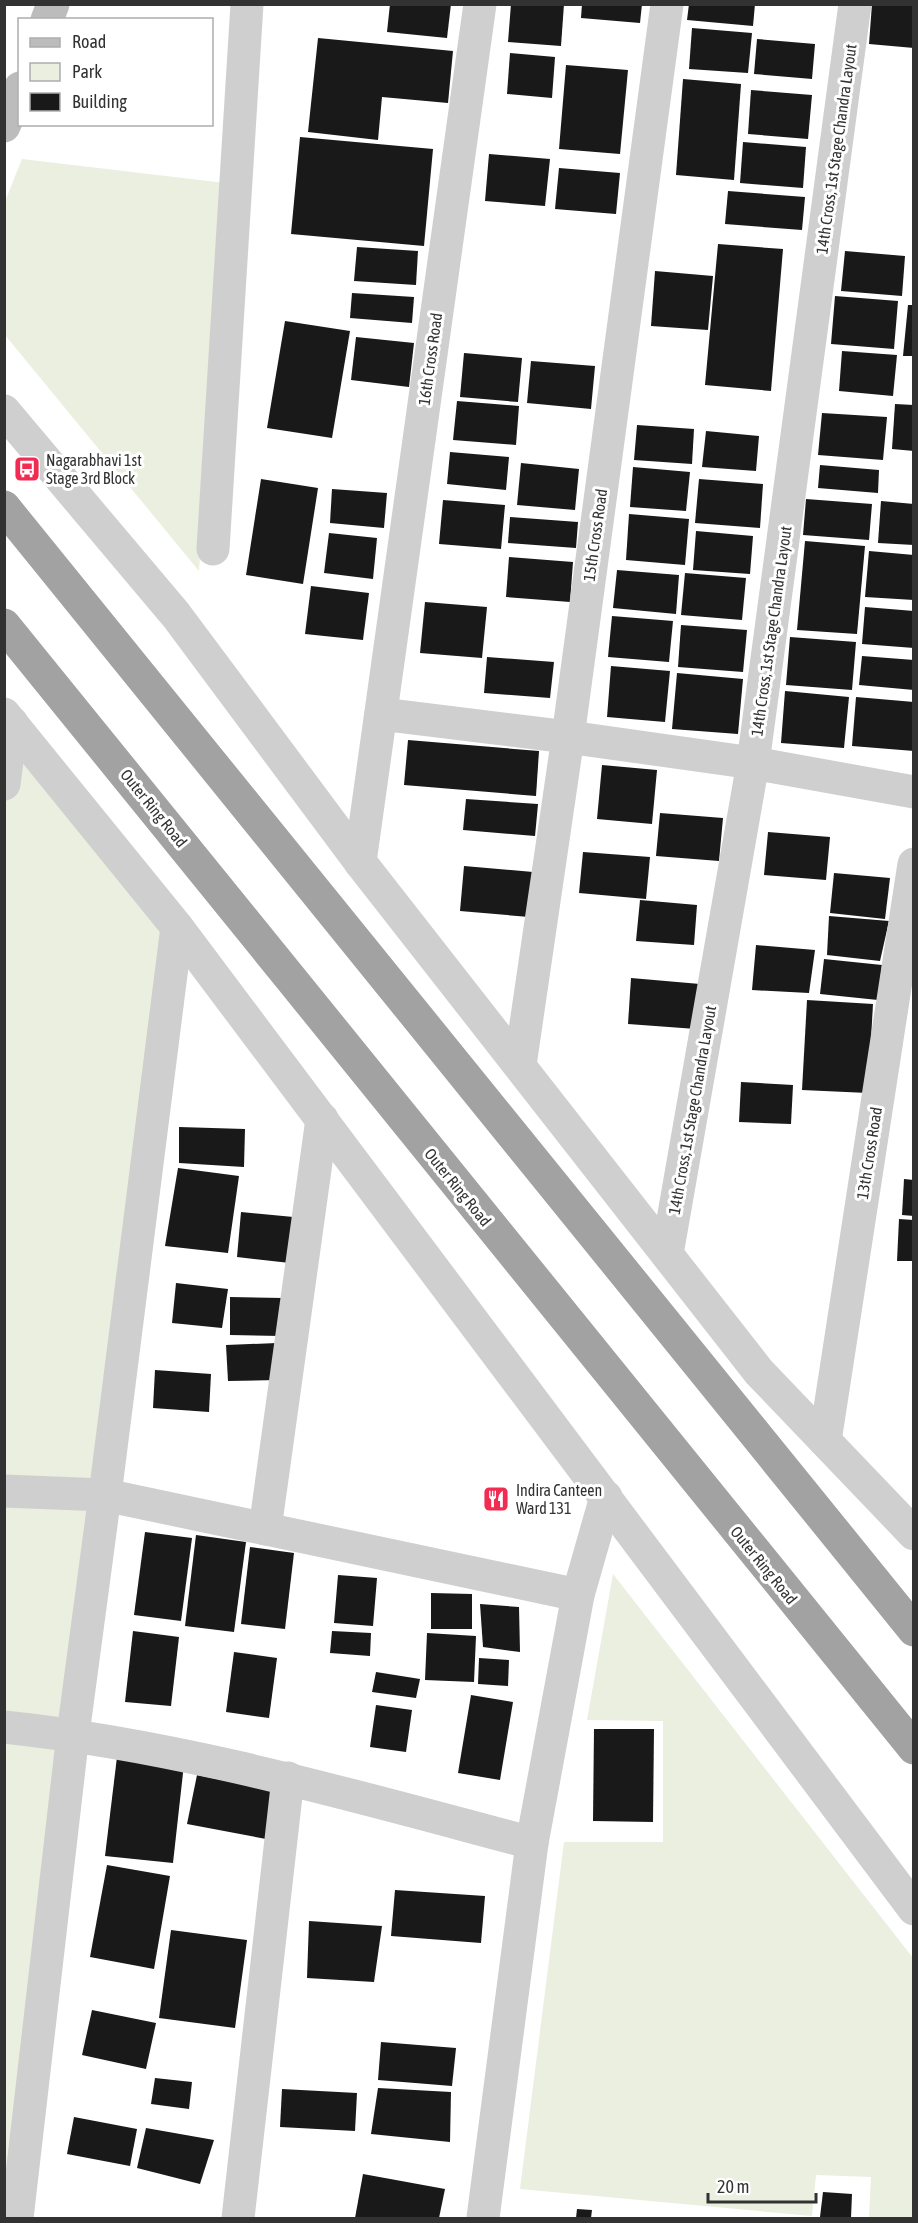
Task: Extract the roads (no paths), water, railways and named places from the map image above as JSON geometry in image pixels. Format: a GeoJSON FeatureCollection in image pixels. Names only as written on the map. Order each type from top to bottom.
{"type":"FeatureCollection","features":[{"type":"Feature","properties":{"kind":"highway"},"geometry":{"type":"LineString","coordinates":[[4,507],[914,1630]]}},
{"type":"Feature","properties":{"kind":"highway","name":"Outer Ring Road"},"geometry":{"type":"LineString","coordinates":[[4,625],[230,901],[591,1353],[914,1748]]}},
{"type":"Feature","properties":{"kind":"main road"},"geometry":{"type":"LineString","coordinates":[[4,126],[18,93]]}},
{"type":"Feature","properties":{"kind":"street"},"geometry":{"type":"LineString","coordinates":[[213,549],[247,4]]}},
{"type":"Feature","properties":{"kind":"street","name":"16th Cross Road"},"geometry":{"type":"LineString","coordinates":[[360,862],[480,4]]}},
{"type":"Feature","properties":{"kind":"street","name":"15th Cross Road"},"geometry":{"type":"LineString","coordinates":[[520,1065],[568,737],[667,4]]}},
{"type":"Feature","properties":{"kind":"street","name":"14th Cross, 1st Stage Chandra Layout"},"geometry":{"type":"LineString","coordinates":[[667,1254],[753,764],[855,4]]}},
{"type":"Feature","properties":{"kind":"street"},"geometry":{"type":"LineString","coordinates":[[4,411],[176,615],[360,862],[759,1372],[914,1534]]}},
{"type":"Feature","properties":{"kind":"street"},"geometry":{"type":"LineString","coordinates":[[381,714],[568,737],[753,764],[914,792]]}},
{"type":"Feature","properties":{"kind":"street"},"geometry":{"type":"LineString","coordinates":[[4,784],[8,718]]}},
{"type":"Feature","properties":{"kind":"street"},"geometry":{"type":"LineString","coordinates":[[8,718],[177,927],[914,1909]]}},
{"type":"Feature","properties":{"kind":"street","name":"13th Cross Road"},"geometry":{"type":"LineString","coordinates":[[825,1442],[914,864]]}},
{"type":"Feature","properties":{"kind":"street"},"geometry":{"type":"LineString","coordinates":[[17,2218],[73,1734],[177,927]]}},
{"type":"Feature","properties":{"kind":"street"},"geometry":{"type":"LineString","coordinates":[[265,1529],[322,1119]]}},
{"type":"Feature","properties":{"kind":"street"},"geometry":{"type":"LineString","coordinates":[[4,1491],[105,1495],[578,1595]]}},
{"type":"Feature","properties":{"kind":"street"},"geometry":{"type":"LineString","coordinates":[[483,2218],[532,1843],[578,1595],[606,1497]]}},
{"type":"Feature","properties":{"kind":"street"},"geometry":{"type":"LineString","coordinates":[[4,1727],[73,1734],[288,1779],[532,1843]]}},
{"type":"Feature","properties":{"kind":"street"},"geometry":{"type":"LineString","coordinates":[[238,2218],[288,1779]]}},
{"type":"Feature","properties":{"kind":"place","name":"Nagarabhavi 1st Stage 3rd Block"},"geometry":{"type":"Point","coordinates":[27,469]}},
{"type":"Feature","properties":{"kind":"place","name":"Indira Canteen Ward 131"},"geometry":{"type":"Point","coordinates":[496,1499]}}]}
